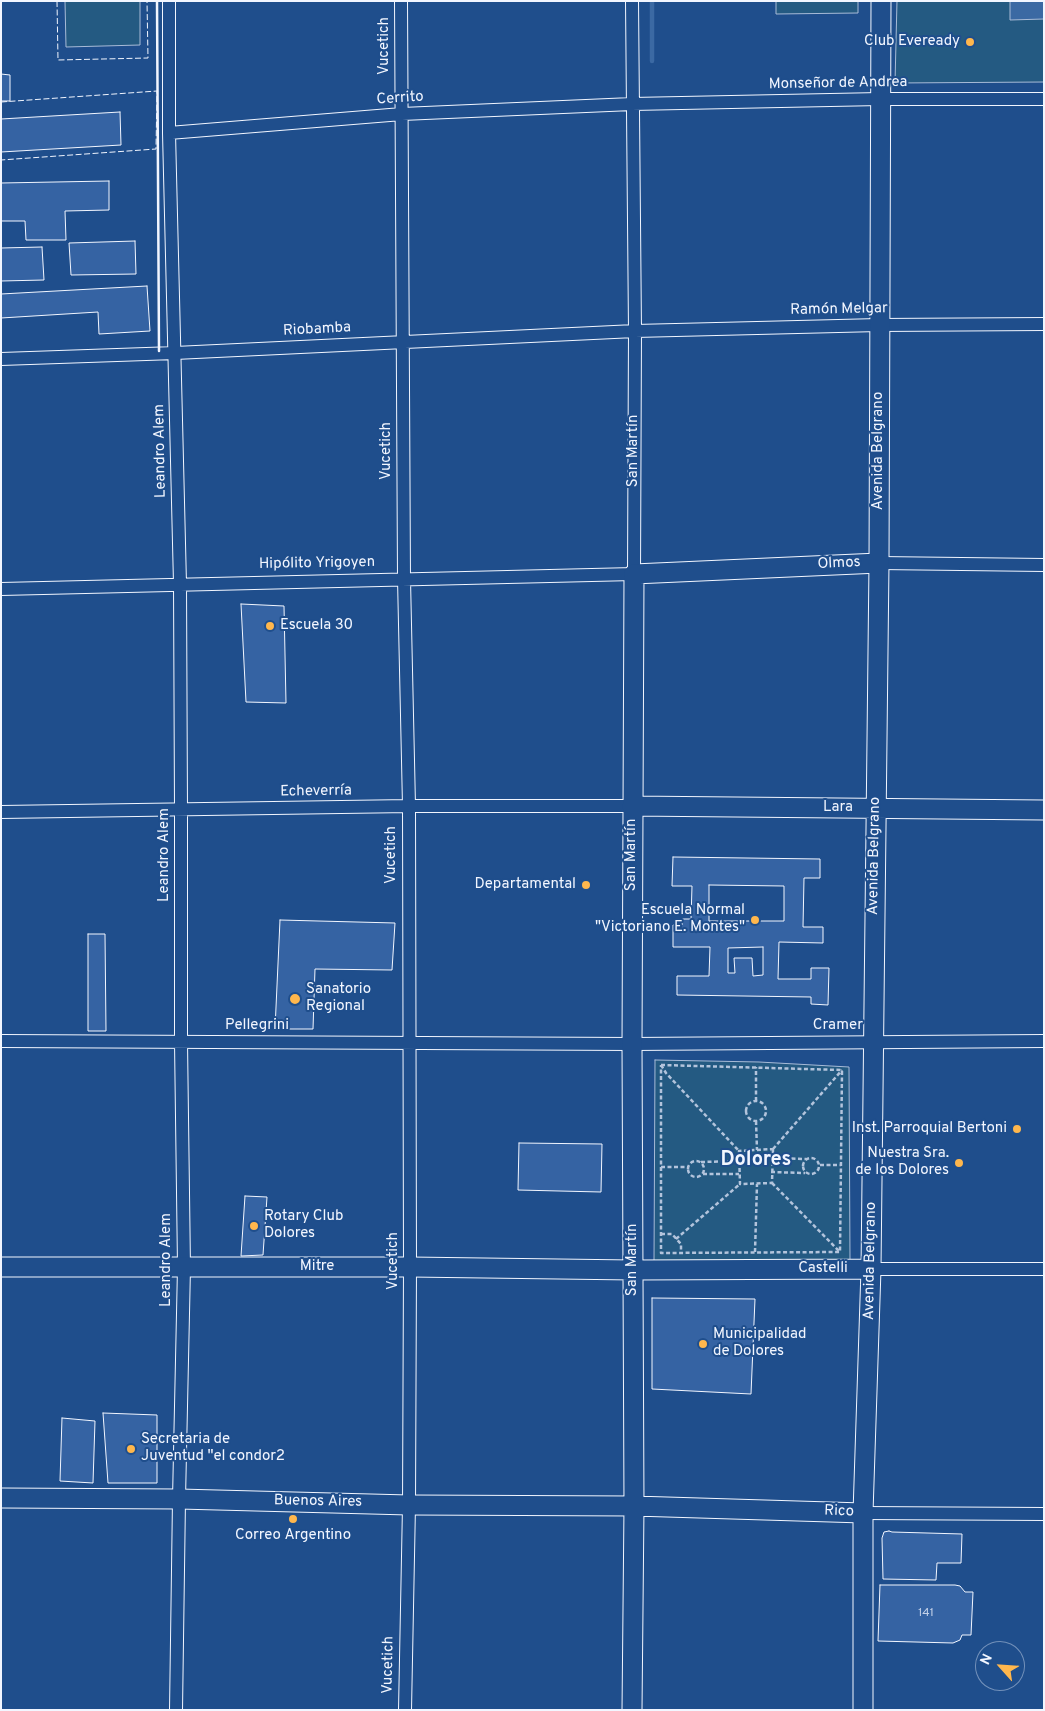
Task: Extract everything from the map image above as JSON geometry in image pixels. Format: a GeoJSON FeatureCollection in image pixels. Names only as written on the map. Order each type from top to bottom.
{"type":"FeatureCollection","features":[{"type":"Feature","properties":{"kind":"main road","name":"Avenida Belgrano"},"geometry":{"type":"LineString","coordinates":[[863,1710],[863,1513],[871,1269],[874,1042],[879,562],[881,1]]}},
{"type":"Feature","properties":{"kind":"main road","name":"Olmos"},"geometry":{"type":"LineString","coordinates":[[634,574],[879,562]]}},
{"type":"Feature","properties":{"kind":"main road","name":"San Martín"},"geometry":{"type":"LineString","coordinates":[[632,1710],[634,1506],[632,806],[634,574]]}},
{"type":"Feature","properties":{"kind":"main road","name":"Lara"},"geometry":{"type":"LineString","coordinates":[[632,806],[1044,810]]}},
{"type":"Feature","properties":{"kind":"main road","name":"Mitre"},"geometry":{"type":"LineString","coordinates":[[1,1267],[410,1267],[633,1270]]}},
{"type":"Feature","properties":{"kind":"main road","name":"Castelli"},"geometry":{"type":"LineString","coordinates":[[633,1270],[871,1269]]}},
{"type":"Feature","properties":{"kind":"main road","name":"Buenos Aires"},"geometry":{"type":"LineString","coordinates":[[1,1498],[178,1499],[409,1505],[634,1506]]}},
{"type":"Feature","properties":{"kind":"main road","name":"Rico"},"geometry":{"type":"LineString","coordinates":[[634,1506],[863,1513]]}},
{"type":"Feature","properties":{"kind":"street","name":"Leandro Alem"},"geometry":{"type":"LineString","coordinates":[[169,1],[169,134],[180,584],[182,810],[180,1042],[184,1268],[178,1499],[176,1710]]}},
{"type":"Feature","properties":{"kind":"street","name":"Vucetich"},"geometry":{"type":"LineString","coordinates":[[401,1],[404,578],[409,806],[409,1505],[405,1710]]}},
{"type":"Feature","properties":{"kind":"street","name":"San Martín"},"geometry":{"type":"LineString","coordinates":[[632,1],[635,331],[634,574]]}},
{"type":"Feature","properties":{"kind":"street","name":"Monseñor de Andrea"},"geometry":{"type":"LineString","coordinates":[[632,104],[880,99],[1044,99]]}},
{"type":"Feature","properties":{"kind":"street","name":"Cerrito"},"geometry":{"type":"LineString","coordinates":[[169,134],[402,114],[632,104]]}},
{"type":"Feature","properties":{"kind":"street","name":"Ramón Melgar"},"geometry":{"type":"LineString","coordinates":[[635,331],[879,325],[1044,324]]}},
{"type":"Feature","properties":{"kind":"street","name":"Riobamba"},"geometry":{"type":"LineString","coordinates":[[1,359],[175,353],[635,331]]}},
{"type":"Feature","properties":{"kind":"street","name":"Olmos"},"geometry":{"type":"LineString","coordinates":[[879,562],[1044,565]]}},
{"type":"Feature","properties":{"kind":"street","name":"Hipólito Yrigoyen"},"geometry":{"type":"LineString","coordinates":[[1,589],[634,574]]}},
{"type":"Feature","properties":{"kind":"street","name":"Echeverría"},"geometry":{"type":"LineString","coordinates":[[1,812],[409,806],[632,806]]}},
{"type":"Feature","properties":{"kind":"street","name":"Cramer"},"geometry":{"type":"LineString","coordinates":[[632,1044],[1044,1040]]}},
{"type":"Feature","properties":{"kind":"street","name":"Pellegrini"},"geometry":{"type":"LineString","coordinates":[[1,1041],[632,1044]]}},
{"type":"Feature","properties":{"kind":"street","name":"Castelli"},"geometry":{"type":"LineString","coordinates":[[871,1269],[1044,1269]]}},
{"type":"Feature","properties":{"kind":"street","name":"Rico"},"geometry":{"type":"LineString","coordinates":[[863,1513],[1044,1514]]}},
{"type":"Feature","properties":{"kind":"path"},"geometry":{"type":"LineString","coordinates":[[661,1065],[842,1070]]}},
{"type":"Feature","properties":{"kind":"path"},"geometry":{"type":"LineString","coordinates":[[661,1065],[666,1073],[739,1150],[740,1184]]}},
{"type":"Feature","properties":{"kind":"path"},"geometry":{"type":"LineString","coordinates":[[661,1065],[661,1253],[840,1252]]}},
{"type":"Feature","properties":{"kind":"path"},"geometry":{"type":"LineString","coordinates":[[756,1067],[756,1101]]}},
{"type":"Feature","properties":{"kind":"path"},"geometry":{"type":"LineString","coordinates":[[840,1252],[772,1182],[771,1172],[773,1150],[842,1070]]}},
{"type":"Feature","properties":{"kind":"path"},"geometry":{"type":"LineString","coordinates":[[840,1252],[842,1070]]}},
{"type":"Feature","properties":{"kind":"path"},"geometry":{"type":"LineString","coordinates":[[756,1101],[763,1102],[767,1111],[762,1120],[753,1121],[749,1118],[746,1108],[756,1101]]}},
{"type":"Feature","properties":{"kind":"path"},"geometry":{"type":"LineString","coordinates":[[756,1121],[757,1150]]}},
{"type":"Feature","properties":{"kind":"path"},"geometry":{"type":"LineString","coordinates":[[739,1150],[773,1150]]}},
{"type":"Feature","properties":{"kind":"path"},"geometry":{"type":"LineString","coordinates":[[772,1158],[815,1159],[820,1165]]}},
{"type":"Feature","properties":{"kind":"path"},"geometry":{"type":"LineString","coordinates":[[806,1173],[803,1166],[807,1159]]}},
{"type":"Feature","properties":{"kind":"path"},"geometry":{"type":"LineString","coordinates":[[688,1167],[693,1161],[739,1161]]}},
{"type":"Feature","properties":{"kind":"path"},"geometry":{"type":"LineString","coordinates":[[701,1162],[705,1169],[703,1174]]}},
{"type":"Feature","properties":{"kind":"path"},"geometry":{"type":"LineString","coordinates":[[820,1165],[841,1165]]}},
{"type":"Feature","properties":{"kind":"path"},"geometry":{"type":"LineString","coordinates":[[771,1172],[806,1173],[812,1175],[817,1173],[820,1165]]}},
{"type":"Feature","properties":{"kind":"path"},"geometry":{"type":"LineString","coordinates":[[661,1167],[688,1167]]}},
{"type":"Feature","properties":{"kind":"path"},"geometry":{"type":"LineString","coordinates":[[688,1167],[692,1176],[698,1177],[703,1174],[739,1174]]}},
{"type":"Feature","properties":{"kind":"path"},"geometry":{"type":"LineString","coordinates":[[676,1239],[740,1184],[772,1182]]}},
{"type":"Feature","properties":{"kind":"path"},"geometry":{"type":"LineString","coordinates":[[755,1252],[757,1184]]}},
{"type":"Feature","properties":{"kind":"path"},"geometry":{"type":"LineString","coordinates":[[661,1234],[672,1234],[681,1244],[681,1253]]}},
{"type":"Feature","properties":{"kind":"shaded area"},"geometry":{"type":"Polygon","coordinates":[[[65,1],[140,1],[140,45],[66,47],[65,1]]]}},
{"type":"Feature","properties":{"kind":"shaded area"},"geometry":{"type":"Polygon","coordinates":[[[776,1],[858,1],[858,13],[776,14],[776,1]]]}},
{"type":"Feature","properties":{"kind":"shaded area","name":"Club Eveready"},"geometry":{"type":"Polygon","coordinates":[[[897,1],[1044,1],[1044,82],[895,83],[897,1]]]}},
{"type":"Feature","properties":{"kind":"shaded area"},"geometry":{"type":"Polygon","coordinates":[[[1010,1],[1044,1],[1044,19],[1010,20],[1010,1]]]}},
{"type":"Feature","properties":{"kind":"shaded area"},"geometry":{"type":"Polygon","coordinates":[[[655,1060],[759,1062],[849,1067],[850,1261],[654,1261],[655,1060]]]}},
{"type":"Feature","properties":{"kind":"building"},"geometry":{"type":"Polygon","coordinates":[[[1,74],[10,75],[10,101],[1,101],[1,74]]]}},
{"type":"Feature","properties":{"kind":"building"},"geometry":{"type":"Polygon","coordinates":[[[120,112],[121,145],[1,152],[1,119],[120,112]]]}},
{"type":"Feature","properties":{"kind":"building"},"geometry":{"type":"Polygon","coordinates":[[[109,181],[109,210],[65,211],[66,240],[26,240],[25,221],[1,221],[1,183],[109,181]]]}},
{"type":"Feature","properties":{"kind":"building"},"geometry":{"type":"Polygon","coordinates":[[[135,241],[136,274],[71,275],[69,243],[135,241]]]}},
{"type":"Feature","properties":{"kind":"building"},"geometry":{"type":"Polygon","coordinates":[[[42,247],[44,280],[1,281],[1,248],[42,247]]]}},
{"type":"Feature","properties":{"kind":"building"},"geometry":{"type":"Polygon","coordinates":[[[147,286],[150,331],[99,334],[98,312],[1,318],[1,294],[147,286]]]}},
{"type":"Feature","properties":{"kind":"building"},"geometry":{"type":"Polygon","coordinates":[[[241,604],[284,606],[286,703],[246,702],[241,604]]]}},
{"type":"Feature","properties":{"kind":"building"},"geometry":{"type":"Polygon","coordinates":[[[673,857],[820,859],[820,878],[804,878],[803,927],[823,927],[823,943],[779,942],[778,979],[811,979],[811,968],[829,968],[828,1005],[811,1004],[811,997],[677,995],[677,976],[709,976],[710,947],[673,947],[673,925],[682,925],[682,919],[691,919],[692,886],[672,886],[673,857]],[[709,885],[709,921],[784,921],[784,886],[709,885]],[[763,947],[728,948],[728,973],[735,973],[734,958],[752,958],[753,976],[763,975],[763,947]]]}},
{"type":"Feature","properties":{"kind":"building","name":"Sanatorio Regional"},"geometry":{"type":"Polygon","coordinates":[[[280,920],[395,923],[392,970],[315,969],[313,1029],[275,1029],[280,920]]]}},
{"type":"Feature","properties":{"kind":"building"},"geometry":{"type":"Polygon","coordinates":[[[88,934],[105,934],[106,1031],[88,1031],[88,934]]]}},
{"type":"Feature","properties":{"kind":"building"},"geometry":{"type":"Polygon","coordinates":[[[519,1143],[602,1144],[601,1192],[518,1190],[519,1143]]]}},
{"type":"Feature","properties":{"kind":"building","name":"Rotary Club Dolores"},"geometry":{"type":"Polygon","coordinates":[[[245,1196],[267,1197],[263,1255],[241,1256],[245,1196]]]}},
{"type":"Feature","properties":{"kind":"building","name":"Municipalidad de Dolores"},"geometry":{"type":"Polygon","coordinates":[[[652,1298],[755,1299],[751,1394],[652,1389],[652,1298]]]}},
{"type":"Feature","properties":{"kind":"building","name":"Secretaria de Juventud \"el condor2"},"geometry":{"type":"Polygon","coordinates":[[[103,1413],[157,1415],[157,1483],[108,1483],[103,1413]]]}},
{"type":"Feature","properties":{"kind":"building"},"geometry":{"type":"Polygon","coordinates":[[[62,1418],[95,1421],[93,1483],[60,1481],[62,1418]]]}},
{"type":"Feature","properties":{"kind":"building"},"geometry":{"type":"Polygon","coordinates":[[[884,1532],[962,1534],[961,1563],[937,1563],[936,1580],[883,1579],[882,1538],[884,1532]]]}},
{"type":"Feature","properties":{"kind":"building"},"geometry":{"type":"Polygon","coordinates":[[[880,1585],[955,1585],[960,1586],[965,1592],[973,1592],[971,1635],[962,1635],[960,1640],[953,1643],[878,1641],[880,1585]]]}},
{"type":"Feature","properties":{"kind":"waterway"},"geometry":{"type":"LineString","coordinates":[[652,1],[652,61]]}},
{"type":"Feature","properties":{"kind":"fence"},"geometry":{"type":"LineString","coordinates":[[57,1],[58,60],[148,58],[147,1]]}},
{"type":"Feature","properties":{"kind":"fence"},"geometry":{"type":"LineString","coordinates":[[1,102],[157,91],[156,149],[1,160]]}},
{"type":"Feature","properties":{"kind":"wall"},"geometry":{"type":"LineString","coordinates":[[157,1],[159,351]]}},
{"type":"Feature","properties":{"kind":"place","name":"Club Eveready"},"geometry":{"type":"Point","coordinates":[970,42]}},
{"type":"Feature","properties":{"kind":"place","name":"Escuela 30"},"geometry":{"type":"Point","coordinates":[270,626]}},
{"type":"Feature","properties":{"kind":"place","name":"Departamental"},"geometry":{"type":"Point","coordinates":[586,885]}},
{"type":"Feature","properties":{"kind":"place","name":"Escuela Normal \"Victoriano E. Montes\""},"geometry":{"type":"Point","coordinates":[755,920]}},
{"type":"Feature","properties":{"kind":"place","name":"Sanatorio Regional"},"geometry":{"type":"Point","coordinates":[295,999]}},
{"type":"Feature","properties":{"kind":"place","name":"Inst. Parroquial Bertoni"},"geometry":{"type":"Point","coordinates":[1017,1129]}},
{"type":"Feature","properties":{"kind":"place","name":"Nuestra Sra. de los Dolores"},"geometry":{"type":"Point","coordinates":[959,1163]}},
{"type":"Feature","properties":{"kind":"place","name":"Rotary Club Dolores"},"geometry":{"type":"Point","coordinates":[254,1226]}},
{"type":"Feature","properties":{"kind":"place","name":"Municipalidad de Dolores"},"geometry":{"type":"Point","coordinates":[703,1344]}},
{"type":"Feature","properties":{"kind":"place","name":"Secretaria de Juventud \"el condor2"},"geometry":{"type":"Point","coordinates":[131,1449]}},
{"type":"Feature","properties":{"kind":"place","name":"Correo Argentino"},"geometry":{"type":"Point","coordinates":[293,1519]}},
{"type":"Feature","properties":{"kind":"district","name":"Dolores"},"geometry":{"type":"Point","coordinates":[756,1161]}}]}
